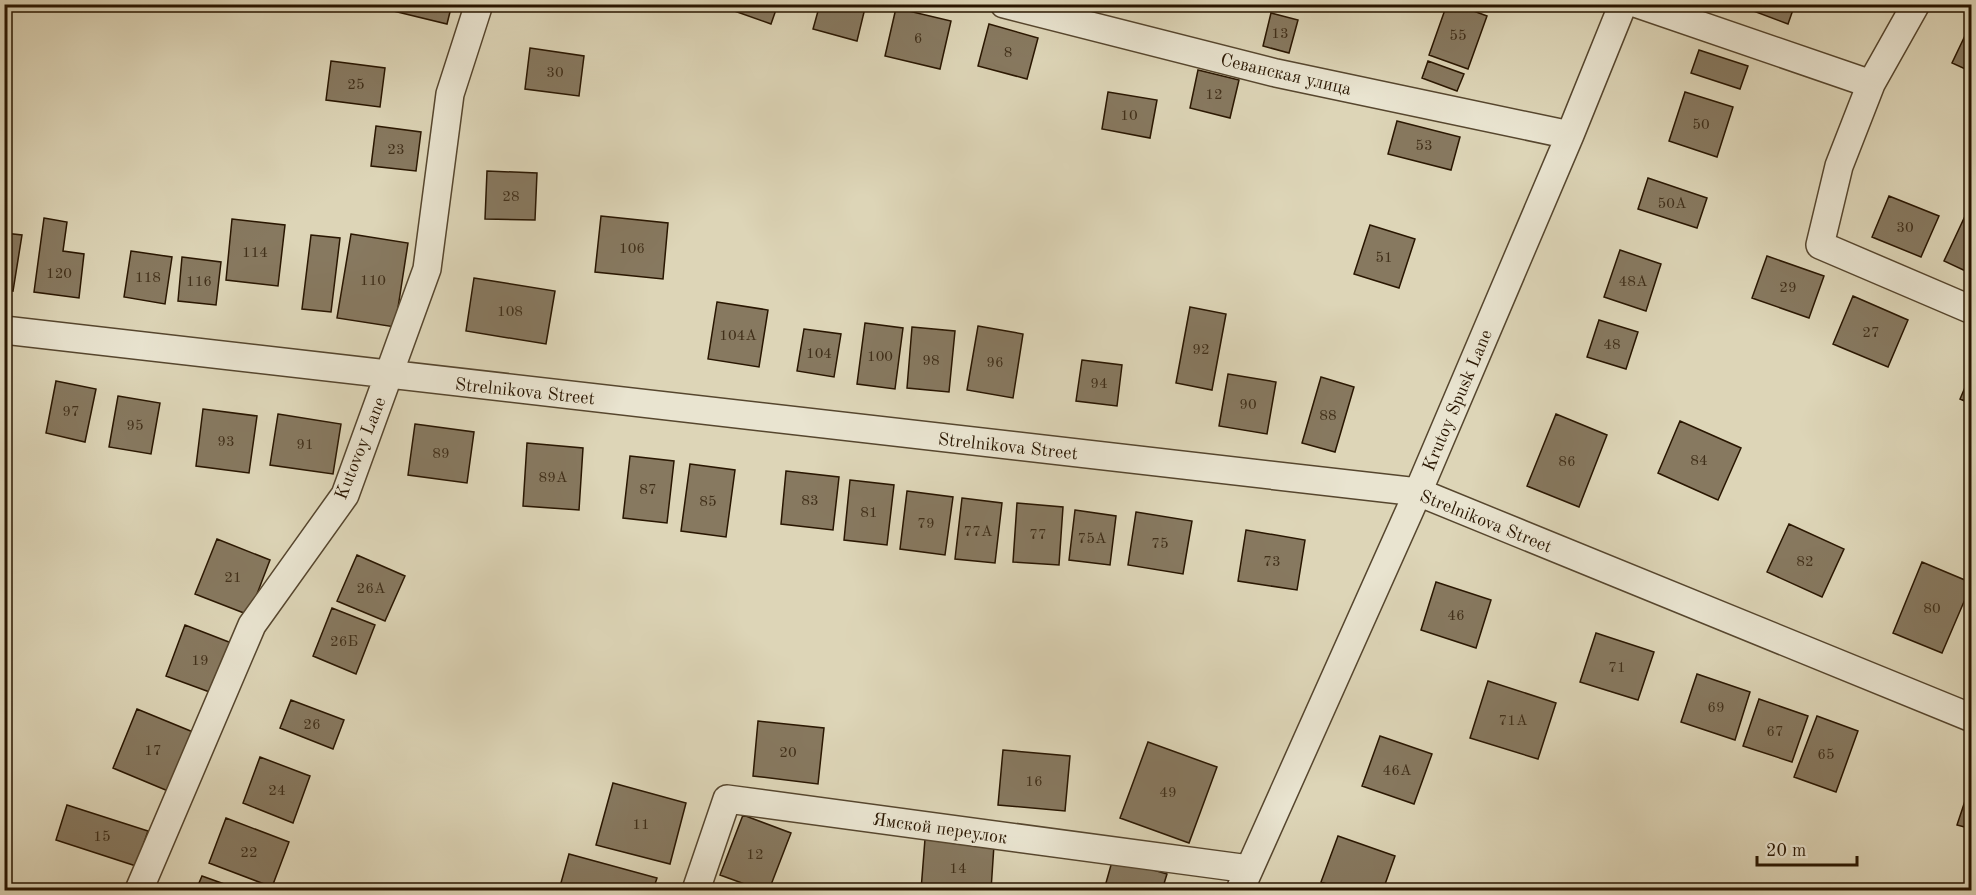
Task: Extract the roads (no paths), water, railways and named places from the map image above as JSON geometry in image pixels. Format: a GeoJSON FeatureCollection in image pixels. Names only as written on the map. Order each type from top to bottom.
{"type":"FeatureCollection","features":[{"type":"Feature","properties":{"kind":"street","name":"Kutovoy Lane"},"geometry":{"type":"LineString","coordinates":[[140,891],[252,625],[345,495],[427,269],[450,94],[479,4]]}},
{"type":"Feature","properties":{"kind":"street","name":"Севанская улица"},"geometry":{"type":"LineString","coordinates":[[1004,4],[1276,73],[1570,135]]}},
{"type":"Feature","properties":{"kind":"street","name":"Krutoy Spusk Lane"},"geometry":{"type":"LineString","coordinates":[[1245,880],[1418,492],[1570,135],[1623,4]]}},
{"type":"Feature","properties":{"kind":"street"},"geometry":{"type":"LineString","coordinates":[[1638,4],[1871,84]]}},
{"type":"Feature","properties":{"kind":"street"},"geometry":{"type":"LineString","coordinates":[[1916,4],[1871,84],[1839,166],[1820,245],[1971,310]]}},
{"type":"Feature","properties":{"kind":"street","name":"Strelnikova Street"},"geometry":{"type":"LineString","coordinates":[[4,330],[388,376],[1418,492],[1971,718]]}},
{"type":"Feature","properties":{"kind":"street","name":"Ямской переулок"},"geometry":{"type":"LineString","coordinates":[[696,891],[727,799],[1245,880]]}}]}
